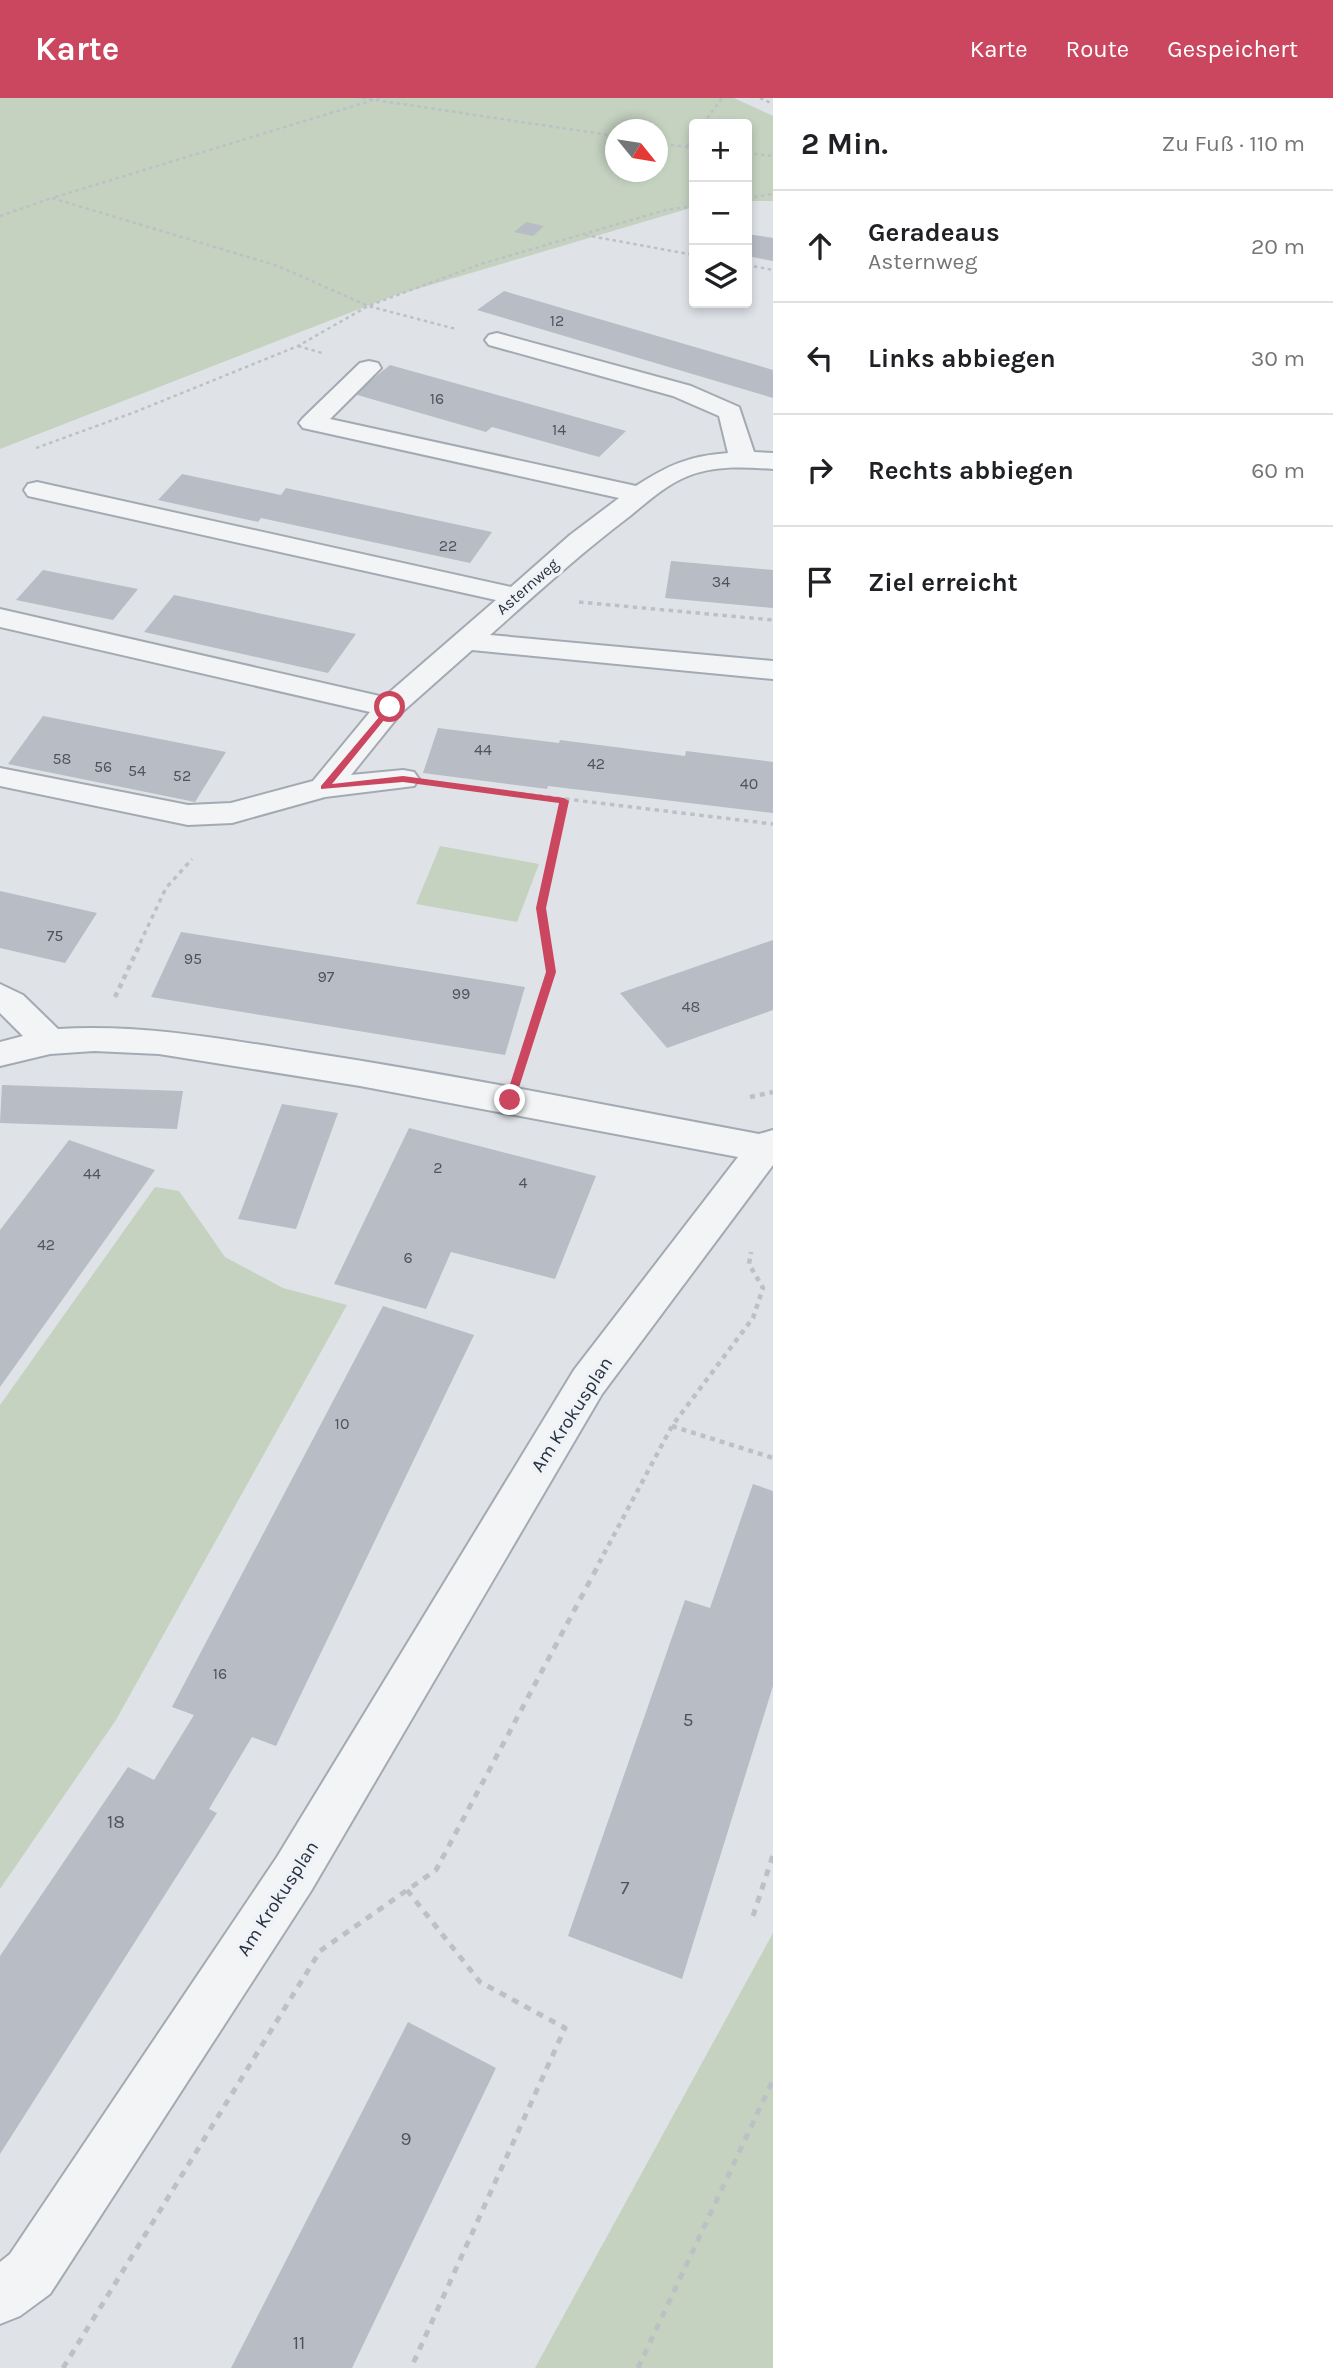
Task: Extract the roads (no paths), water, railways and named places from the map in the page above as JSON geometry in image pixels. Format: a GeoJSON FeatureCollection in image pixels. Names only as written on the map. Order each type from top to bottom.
{"type":"FeatureCollection","features":[{"type":"Feature","properties":{"kind":"street"},"geometry":{"type":"LineString","coordinates":[[498,340],[682,391],[730,412],[743,459]]}},
{"type":"Feature","properties":{"kind":"street"},"geometry":{"type":"LineString","coordinates":[[369,368],[312,423],[640,495]]}},
{"type":"Feature","properties":{"kind":"street","name":"Asternweg"},"geometry":{"type":"LineString","coordinates":[[324,788],[390,707],[516,596],[640,495],[677,471],[710,462],[743,459],[773,461]]}},
{"type":"Feature","properties":{"kind":"street"},"geometry":{"type":"LineString","coordinates":[[37,490],[516,596]]}},
{"type":"Feature","properties":{"kind":"street"},"geometry":{"type":"LineString","coordinates":[[0,618],[390,707]]}},
{"type":"Feature","properties":{"kind":"street"},"geometry":{"type":"LineString","coordinates":[[464,641],[773,670]]}},
{"type":"Feature","properties":{"kind":"street"},"geometry":{"type":"LineString","coordinates":[[0,778],[188,815],[232,813],[324,788],[403,779]]}},
{"type":"Feature","properties":{"kind":"street"},"geometry":{"type":"LineString","coordinates":[[0,996],[11,1003],[50,1042]]}},
{"type":"Feature","properties":{"kind":"street","name":"Am Krokusplan"},"geometry":{"type":"LineString","coordinates":[[0,1054],[50,1042],[94,1039],[159,1042],[360,1073],[769,1146],[588,1382],[294,1874],[30,2274],[0,2296]]}}]}
